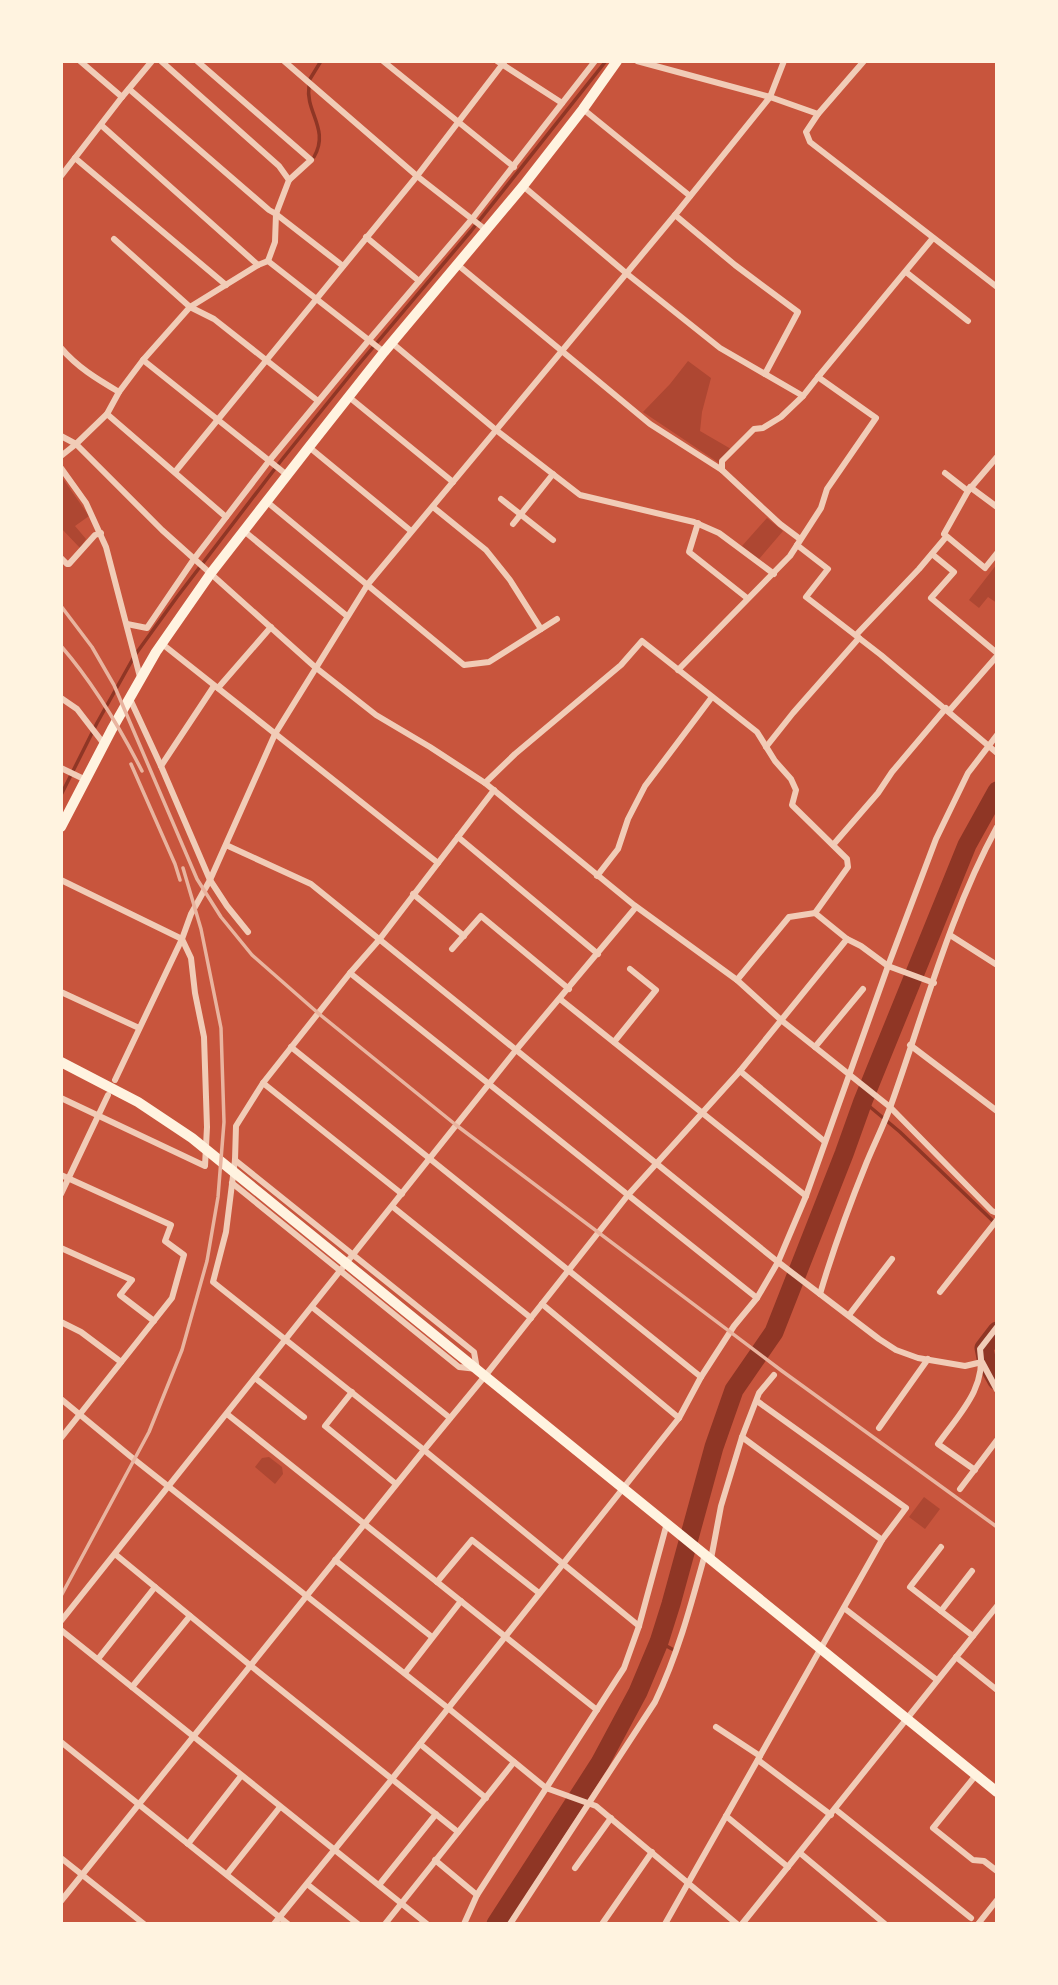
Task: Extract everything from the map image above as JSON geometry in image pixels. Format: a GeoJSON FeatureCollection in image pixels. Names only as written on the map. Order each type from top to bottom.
{"type":"FeatureCollection","features":[{"type":"Feature","properties":{"kind":"main road"},"geometry":{"type":"LineString","coordinates":[[61,827],[161,643],[209,571],[244,531],[283,473],[309,447],[382,350],[392,343],[458,264],[484,228],[523,187],[617,61]]}},
{"type":"Feature","properties":{"kind":"main road"},"geometry":{"type":"LineString","coordinates":[[61,1062],[138,1102],[191,1138],[997,1792]]}},
{"type":"Feature","properties":{"kind":"street"},"geometry":{"type":"LineString","coordinates":[[80,61],[122,97]]}},
{"type":"Feature","properties":{"kind":"street"},"geometry":{"type":"LineString","coordinates":[[61,176],[152,61]]}},
{"type":"Feature","properties":{"kind":"street"},"geometry":{"type":"LineString","coordinates":[[161,61],[279,166],[289,180]]}},
{"type":"Feature","properties":{"kind":"street"},"geometry":{"type":"LineString","coordinates":[[61,456],[107,414],[119,392],[143,360],[190,307],[268,261],[275,242],[276,214],[289,180],[311,160],[197,61]]}},
{"type":"Feature","properties":{"kind":"street"},"geometry":{"type":"LineString","coordinates":[[284,61],[417,176],[484,228]]}},
{"type":"Feature","properties":{"kind":"street"},"geometry":{"type":"LineString","coordinates":[[383,61],[514,167]]}},
{"type":"Feature","properties":{"kind":"street"},"geometry":{"type":"LineString","coordinates":[[127,624],[147,628],[226,517],[318,401],[473,220],[595,61]]}},
{"type":"Feature","properties":{"kind":"street"},"geometry":{"type":"LineString","coordinates":[[637,61],[770,97],[818,114]]}},
{"type":"Feature","properties":{"kind":"street"},"geometry":{"type":"LineString","coordinates":[[115,1080],[182,939],[191,914],[210,880],[275,734],[368,584],[770,97],[784,61]]}},
{"type":"Feature","properties":{"kind":"street"},"geometry":{"type":"LineString","coordinates":[[864,61],[818,114],[806,132],[810,142],[997,287]]}},
{"type":"Feature","properties":{"kind":"street"},"geometry":{"type":"LineString","coordinates":[[175,472],[417,176],[501,62],[562,103]]}},
{"type":"Feature","properties":{"kind":"street"},"geometry":{"type":"LineString","coordinates":[[129,89],[268,211],[276,214],[343,267]]}},
{"type":"Feature","properties":{"kind":"street"},"geometry":{"type":"LineString","coordinates":[[583,109],[690,196]]}},
{"type":"Feature","properties":{"kind":"street"},"geometry":{"type":"LineString","coordinates":[[101,125],[258,265]]}},
{"type":"Feature","properties":{"kind":"street"},"geometry":{"type":"LineString","coordinates":[[75,158],[226,285]]}},
{"type":"Feature","properties":{"kind":"street"},"geometry":{"type":"LineString","coordinates":[[523,187],[720,348],[803,396]]}},
{"type":"Feature","properties":{"kind":"street"},"geometry":{"type":"LineString","coordinates":[[675,215],[735,265],[798,312],[765,374]]}},
{"type":"Feature","properties":{"kind":"street"},"geometry":{"type":"LineString","coordinates":[[366,237],[419,281]]}},
{"type":"Feature","properties":{"kind":"street"},"geometry":{"type":"LineString","coordinates":[[722,470],[722,461],[754,429],[763,428],[781,417],[803,396],[933,238]]}},
{"type":"Feature","properties":{"kind":"street"},"geometry":{"type":"LineString","coordinates":[[114,239],[190,307],[214,319],[318,401]]}},
{"type":"Feature","properties":{"kind":"street"},"geometry":{"type":"LineString","coordinates":[[268,261],[382,350]]}},
{"type":"Feature","properties":{"kind":"street"},"geometry":{"type":"LineString","coordinates":[[458,264],[650,424],[722,470],[828,569],[806,597],[947,709],[992,749]]}},
{"type":"Feature","properties":{"kind":"street"},"geometry":{"type":"LineString","coordinates":[[906,271],[968,321]]}},
{"type":"Feature","properties":{"kind":"street"},"geometry":{"type":"LineString","coordinates":[[392,343],[496,430],[580,495],[698,523],[719,533],[774,574]]}},
{"type":"Feature","properties":{"kind":"street"},"geometry":{"type":"LineString","coordinates":[[61,348],[72,361],[119,392]]}},
{"type":"Feature","properties":{"kind":"street"},"geometry":{"type":"LineString","coordinates":[[143,360],[283,473]]}},
{"type":"Feature","properties":{"kind":"street"},"geometry":{"type":"LineString","coordinates":[[678,670],[747,598],[774,574],[799,542],[821,508],[827,489],[876,418],[818,377]]}},
{"type":"Feature","properties":{"kind":"street"},"geometry":{"type":"LineString","coordinates":[[348,397],[453,482]]}},
{"type":"Feature","properties":{"kind":"street"},"geometry":{"type":"LineString","coordinates":[[107,414],[226,517]]}},
{"type":"Feature","properties":{"kind":"street"},"geometry":{"type":"LineString","coordinates":[[61,436],[76,444],[162,530],[315,667],[376,715],[485,783],[636,907],[737,980],[781,1020],[888,1105],[997,1213]]}},
{"type":"Feature","properties":{"kind":"street"},"geometry":{"type":"LineString","coordinates":[[309,447],[411,531]]}},
{"type":"Feature","properties":{"kind":"street"},"geometry":{"type":"LineString","coordinates":[[997,457],[969,489],[944,534],[985,568],[997,554]]}},
{"type":"Feature","properties":{"kind":"street"},"geometry":{"type":"LineString","coordinates":[[61,468],[86,503],[101,533],[141,679]]}},
{"type":"Feature","properties":{"kind":"street"},"geometry":{"type":"LineString","coordinates":[[945,473],[997,507]]}},
{"type":"Feature","properties":{"kind":"street"},"geometry":{"type":"LineString","coordinates":[[513,524],[553,474]]}},
{"type":"Feature","properties":{"kind":"street"},"geometry":{"type":"LineString","coordinates":[[501,499],[553,540]]}},
{"type":"Feature","properties":{"kind":"street"},"geometry":{"type":"LineString","coordinates":[[266,501],[464,665],[489,662],[557,619]]}},
{"type":"Feature","properties":{"kind":"street"},"geometry":{"type":"LineString","coordinates":[[433,507],[486,550],[510,580],[541,629]]}},
{"type":"Feature","properties":{"kind":"street"},"geometry":{"type":"LineString","coordinates":[[698,523],[689,552],[747,598]]}},
{"type":"Feature","properties":{"kind":"street"},"geometry":{"type":"LineString","coordinates":[[244,531],[347,616]]}},
{"type":"Feature","properties":{"kind":"street"},"geometry":{"type":"LineString","coordinates":[[61,558],[69,564],[95,535],[101,533]]}},
{"type":"Feature","properties":{"kind":"street"},"geometry":{"type":"LineString","coordinates":[[766,747],[946,537]]}},
{"type":"Feature","properties":{"kind":"street"},"geometry":{"type":"LineString","coordinates":[[833,845],[878,793],[892,772],[997,654],[931,598],[954,572],[932,554]]}},
{"type":"Feature","properties":{"kind":"street"},"geometry":{"type":"LineString","coordinates":[[161,766],[216,687],[271,627]]}},
{"type":"Feature","properties":{"kind":"street"},"geometry":{"type":"LineString","coordinates":[[485,783],[515,754],[621,665],[642,641],[757,732],[775,761],[791,779],[796,790],[792,805],[847,859],[848,867],[816,913],[789,917],[737,980]]}},
{"type":"Feature","properties":{"kind":"street"},"geometry":{"type":"LineString","coordinates":[[161,643],[438,863]]}},
{"type":"Feature","properties":{"kind":"street"},"geometry":{"type":"LineString","coordinates":[[597,876],[618,849],[628,819],[645,786],[712,697]]}},
{"type":"Feature","properties":{"kind":"street"},"geometry":{"type":"LineString","coordinates":[[61,698],[77,709],[104,744]]}},
{"type":"Feature","properties":{"kind":"street"},"geometry":{"type":"LineString","coordinates":[[130,699],[210,880],[248,932]]}},
{"type":"Feature","properties":{"kind":"street"},"geometry":{"type":"LineString","coordinates":[[274,1924],[679,1418],[701,1377],[734,1326],[781,1264],[936,839],[968,773],[992,749],[997,735]]}},
{"type":"Feature","properties":{"kind":"street"},"geometry":{"type":"LineString","coordinates":[[61,768],[86,780]]}},
{"type":"Feature","properties":{"kind":"street"},"geometry":{"type":"LineString","coordinates":[[494,790],[379,940],[263,1083],[236,1126],[236,1160],[226,1232],[214,1282],[639,1626]]}},
{"type":"Feature","properties":{"kind":"street"},"geometry":{"type":"LineString","coordinates":[[820,1294],[830,1259],[885,1119],[931,982],[980,860],[997,827]]}},
{"type":"Feature","properties":{"kind":"street"},"geometry":{"type":"LineString","coordinates":[[458,837],[597,954]]}},
{"type":"Feature","properties":{"kind":"street"},"geometry":{"type":"LineString","coordinates":[[226,845],[311,884],[781,1264],[896,1350],[918,1358],[965,1366],[982,1362]]}},
{"type":"Feature","properties":{"kind":"street"},"geometry":{"type":"LineString","coordinates":[[61,880],[182,939],[191,958],[204,1037],[205,1166],[61,1098]]}},
{"type":"Feature","properties":{"kind":"street"},"geometry":{"type":"LineString","coordinates":[[413,894],[464,936]]}},
{"type":"Feature","properties":{"kind":"street"},"geometry":{"type":"LineString","coordinates":[[61,1621],[516,1050],[636,907]]}},
{"type":"Feature","properties":{"kind":"street"},"geometry":{"type":"LineString","coordinates":[[816,913],[847,939],[891,967],[931,982]]}},
{"type":"Feature","properties":{"kind":"street"},"geometry":{"type":"LineString","coordinates":[[452,949],[481,916],[569,989]]}},
{"type":"Feature","properties":{"kind":"street"},"geometry":{"type":"LineString","coordinates":[[950,935],[997,965]]}},
{"type":"Feature","properties":{"kind":"street"},"geometry":{"type":"LineString","coordinates":[[61,1901],[450,1418],[481,1373],[531,1318],[628,1195],[740,1071],[847,939]]}},
{"type":"Feature","properties":{"kind":"street"},"geometry":{"type":"LineString","coordinates":[[614,1042],[656,990],[630,969]]}},
{"type":"Feature","properties":{"kind":"street"},"geometry":{"type":"LineString","coordinates":[[350,973],[757,1298]]}},
{"type":"Feature","properties":{"kind":"street"},"geometry":{"type":"LineString","coordinates":[[816,1047],[863,989]]}},
{"type":"Feature","properties":{"kind":"street"},"geometry":{"type":"LineString","coordinates":[[61,992],[139,1028]]}},
{"type":"Feature","properties":{"kind":"street"},"geometry":{"type":"LineString","coordinates":[[560,999],[806,1196]]}},
{"type":"Feature","properties":{"kind":"street"},"geometry":{"type":"LineString","coordinates":[[910,1045],[997,1111]]}},
{"type":"Feature","properties":{"kind":"street"},"geometry":{"type":"LineString","coordinates":[[291,1047],[701,1377]]}},
{"type":"Feature","properties":{"kind":"street"},"geometry":{"type":"LineString","coordinates":[[740,1071],[824,1141]]}},
{"type":"Feature","properties":{"kind":"street"},"geometry":{"type":"LineString","coordinates":[[263,1083],[402,1195]]}},
{"type":"Feature","properties":{"kind":"street"},"geometry":{"type":"LineString","coordinates":[[61,1194],[65,1177],[108,1095]]}},
{"type":"Feature","properties":{"kind":"street"},"geometry":{"type":"LineString","coordinates":[[236,1160],[474,1352],[481,1373]]}},
{"type":"Feature","properties":{"kind":"street"},"geometry":{"type":"LineString","coordinates":[[61,1438],[172,1298],[184,1255],[165,1241],[171,1225],[65,1177]]}},
{"type":"Feature","properties":{"kind":"street"},"geometry":{"type":"LineString","coordinates":[[232,1183],[460,1367],[481,1373]]}},
{"type":"Feature","properties":{"kind":"street"},"geometry":{"type":"LineString","coordinates":[[393,1207],[531,1318]]}},
{"type":"Feature","properties":{"kind":"street"},"geometry":{"type":"LineString","coordinates":[[940,1293],[995,1222]]}},
{"type":"Feature","properties":{"kind":"street"},"geometry":{"type":"LineString","coordinates":[[61,1248],[132,1280],[120,1295],[154,1321]]}},
{"type":"Feature","properties":{"kind":"street"},"geometry":{"type":"LineString","coordinates":[[849,1315],[892,1259]]}},
{"type":"Feature","properties":{"kind":"street"},"geometry":{"type":"LineString","coordinates":[[542,1304],[679,1418]]}},
{"type":"Feature","properties":{"kind":"street"},"geometry":{"type":"LineString","coordinates":[[312,1307],[450,1418]]}},
{"type":"Feature","properties":{"kind":"street"},"geometry":{"type":"LineString","coordinates":[[61,1322],[81,1332],[121,1362]]}},
{"type":"Feature","properties":{"kind":"street"},"geometry":{"type":"LineString","coordinates":[[997,1327],[980,1349],[982,1362],[997,1390]]}},
{"type":"Feature","properties":{"kind":"street"},"geometry":{"type":"LineString","coordinates":[[878,1428],[928,1359]]}},
{"type":"Feature","properties":{"kind":"street"},"geometry":{"type":"LineString","coordinates":[[975,1470],[938,1444],[975,1392],[982,1362]]}},
{"type":"Feature","properties":{"kind":"street"},"geometry":{"type":"LineString","coordinates":[[510,1924],[655,1702],[664,1684],[708,1556],[742,1437],[760,1393],[774,1374]]}},
{"type":"Feature","properties":{"kind":"street"},"geometry":{"type":"LineString","coordinates":[[255,1378],[304,1417]]}},
{"type":"Feature","properties":{"kind":"street"},"geometry":{"type":"LineString","coordinates":[[352,1392],[326,1426],[396,1484]]}},
{"type":"Feature","properties":{"kind":"street"},"geometry":{"type":"LineString","coordinates":[[61,1399],[546,1788],[589,1802],[740,1924],[997,1606]]}},
{"type":"Feature","properties":{"kind":"street"},"geometry":{"type":"LineString","coordinates":[[665,1924],[882,1540],[906,1508],[757,1401]]}},
{"type":"Feature","properties":{"kind":"street"},"geometry":{"type":"LineString","coordinates":[[227,1415],[597,1710]]}},
{"type":"Feature","properties":{"kind":"street"},"geometry":{"type":"LineString","coordinates":[[742,1437],[882,1540]]}},
{"type":"Feature","properties":{"kind":"street"},"geometry":{"type":"LineString","coordinates":[[960,1489],[997,1440]]}},
{"type":"Feature","properties":{"kind":"street"},"geometry":{"type":"LineString","coordinates":[[464,1924],[477,1895],[624,1668],[639,1626],[667,1523]]}},
{"type":"Feature","properties":{"kind":"street"},"geometry":{"type":"LineString","coordinates":[[437,1582],[472,1540],[539,1593]]}},
{"type":"Feature","properties":{"kind":"street"},"geometry":{"type":"LineString","coordinates":[[941,1548],[910,1587],[973,1636]]}},
{"type":"Feature","properties":{"kind":"street"},"geometry":{"type":"LineString","coordinates":[[115,1555],[458,1832]]}},
{"type":"Feature","properties":{"kind":"street"},"geometry":{"type":"LineString","coordinates":[[335,1560],[432,1637]]}},
{"type":"Feature","properties":{"kind":"street"},"geometry":{"type":"LineString","coordinates":[[941,1611],[971,1571]]}},
{"type":"Feature","properties":{"kind":"street"},"geometry":{"type":"LineString","coordinates":[[98,1659],[155,1587]]}},
{"type":"Feature","properties":{"kind":"street"},"geometry":{"type":"LineString","coordinates":[[405,1673],[461,1601]]}},
{"type":"Feature","properties":{"kind":"street"},"geometry":{"type":"LineString","coordinates":[[844,1608],[937,1680]]}},
{"type":"Feature","properties":{"kind":"street"},"geometry":{"type":"LineString","coordinates":[[132,1687],[190,1616]]}},
{"type":"Feature","properties":{"kind":"street"},"geometry":{"type":"LineString","coordinates":[[61,1630],[427,1924]]}},
{"type":"Feature","properties":{"kind":"street"},"geometry":{"type":"LineString","coordinates":[[956,1657],[997,1690]]}},
{"type":"Feature","properties":{"kind":"street"},"geometry":{"type":"LineString","coordinates":[[716,1727],[833,1812],[969,1921],[978,1924],[997,1900]]}},
{"type":"Feature","properties":{"kind":"street"},"geometry":{"type":"LineString","coordinates":[[61,1742],[288,1924]]}},
{"type":"Feature","properties":{"kind":"street"},"geometry":{"type":"LineString","coordinates":[[420,1744],[485,1798]]}},
{"type":"Feature","properties":{"kind":"street"},"geometry":{"type":"LineString","coordinates":[[385,1924],[514,1762]]}},
{"type":"Feature","properties":{"kind":"street"},"geometry":{"type":"LineString","coordinates":[[976,1775],[933,1828],[973,1860],[984,1861],[997,1871]]}},
{"type":"Feature","properties":{"kind":"street"},"geometry":{"type":"LineString","coordinates":[[188,1843],[241,1776]]}},
{"type":"Feature","properties":{"kind":"street"},"geometry":{"type":"LineString","coordinates":[[227,1874],[280,1807]]}},
{"type":"Feature","properties":{"kind":"street"},"geometry":{"type":"LineString","coordinates":[[379,1885],[436,1814]]}},
{"type":"Feature","properties":{"kind":"street"},"geometry":{"type":"LineString","coordinates":[[726,1816],[788,1867]]}},
{"type":"Feature","properties":{"kind":"street"},"geometry":{"type":"LineString","coordinates":[[575,1868],[611,1818]]}},
{"type":"Feature","properties":{"kind":"street"},"geometry":{"type":"LineString","coordinates":[[601,1924],[652,1852]]}},
{"type":"Feature","properties":{"kind":"street"},"geometry":{"type":"LineString","coordinates":[[800,1853],[885,1924]]}},
{"type":"Feature","properties":{"kind":"street"},"geometry":{"type":"LineString","coordinates":[[61,1858],[144,1924]]}},
{"type":"Feature","properties":{"kind":"street"},"geometry":{"type":"LineString","coordinates":[[435,1860],[477,1895]]}},
{"type":"Feature","properties":{"kind":"street"},"geometry":{"type":"LineString","coordinates":[[307,1884],[358,1924]]}},
{"type":"Feature","properties":{"kind":"shaded area"},"geometry":{"type":"Polygon","coordinates":[[[688,361],[711,378],[700,431],[731,449],[719,463],[643,412],[688,361]]]}},
{"type":"Feature","properties":{"kind":"shaded area"},"geometry":{"type":"Polygon","coordinates":[[[61,476],[89,516],[75,526],[86,539],[80,548],[61,528],[61,476]]]}},
{"type":"Feature","properties":{"kind":"shaded area"},"geometry":{"type":"Polygon","coordinates":[[[767,518],[783,531],[759,559],[742,546],[767,518]]]}},
{"type":"Feature","properties":{"kind":"shaded area"},"geometry":{"type":"Polygon","coordinates":[[[997,564],[997,603],[988,597],[979,608],[969,600],[997,564]]]}},
{"type":"Feature","properties":{"kind":"shaded area"},"geometry":{"type":"Polygon","coordinates":[[[269,1457],[282,1467],[283,1474],[275,1484],[255,1467],[262,1458],[269,1457]]]}},
{"type":"Feature","properties":{"kind":"shaded area"},"geometry":{"type":"Polygon","coordinates":[[[924,1497],[940,1509],[925,1529],[909,1517],[924,1497]]]}},
{"type":"Feature","properties":{"kind":"waterway"},"geometry":{"type":"LineString","coordinates":[[310,79],[321,61]]}},
{"type":"Feature","properties":{"kind":"waterway"},"geometry":{"type":"LineString","coordinates":[[61,795],[135,655],[177,597],[280,462],[471,231],[606,61]]}},
{"type":"Feature","properties":{"kind":"waterway"},"geometry":{"type":"LineString","coordinates":[[309,86],[310,104],[319,138],[314,157]]}},
{"type":"Feature","properties":{"kind":"waterway"},"geometry":{"type":"LineString","coordinates":[[496,1924],[600,1763],[638,1692],[659,1642],[714,1447],[734,1390],[774,1332],[863,1101],[967,845],[997,791]]}},
{"type":"Feature","properties":{"kind":"waterway"},"geometry":{"type":"LineString","coordinates":[[863,1101],[900,1132],[995,1223]]}},
{"type":"Feature","properties":{"kind":"waterway"},"geometry":{"type":"LineString","coordinates":[[997,1331],[984,1348],[987,1363],[997,1381]]}},
{"type":"Feature","properties":{"kind":"waterway"},"geometry":{"type":"LineString","coordinates":[[659,1642],[672,1649]]}},
{"type":"Feature","properties":{"kind":"railway"},"geometry":{"type":"LineString","coordinates":[[61,606],[92,647],[114,685],[197,879],[221,917],[252,955],[318,1013],[456,1125],[782,1371],[997,1527]]}},
{"type":"Feature","properties":{"kind":"railway"},"geometry":{"type":"LineString","coordinates":[[61,646],[105,706],[142,771]]}},
{"type":"Feature","properties":{"kind":"railway"},"geometry":{"type":"LineString","coordinates":[[131,764],[180,880]]}},
{"type":"Feature","properties":{"kind":"railway"},"geometry":{"type":"LineString","coordinates":[[61,1596],[149,1432],[182,1350],[207,1261],[218,1197],[224,1122],[221,1028],[201,929],[183,868]]}}]}
